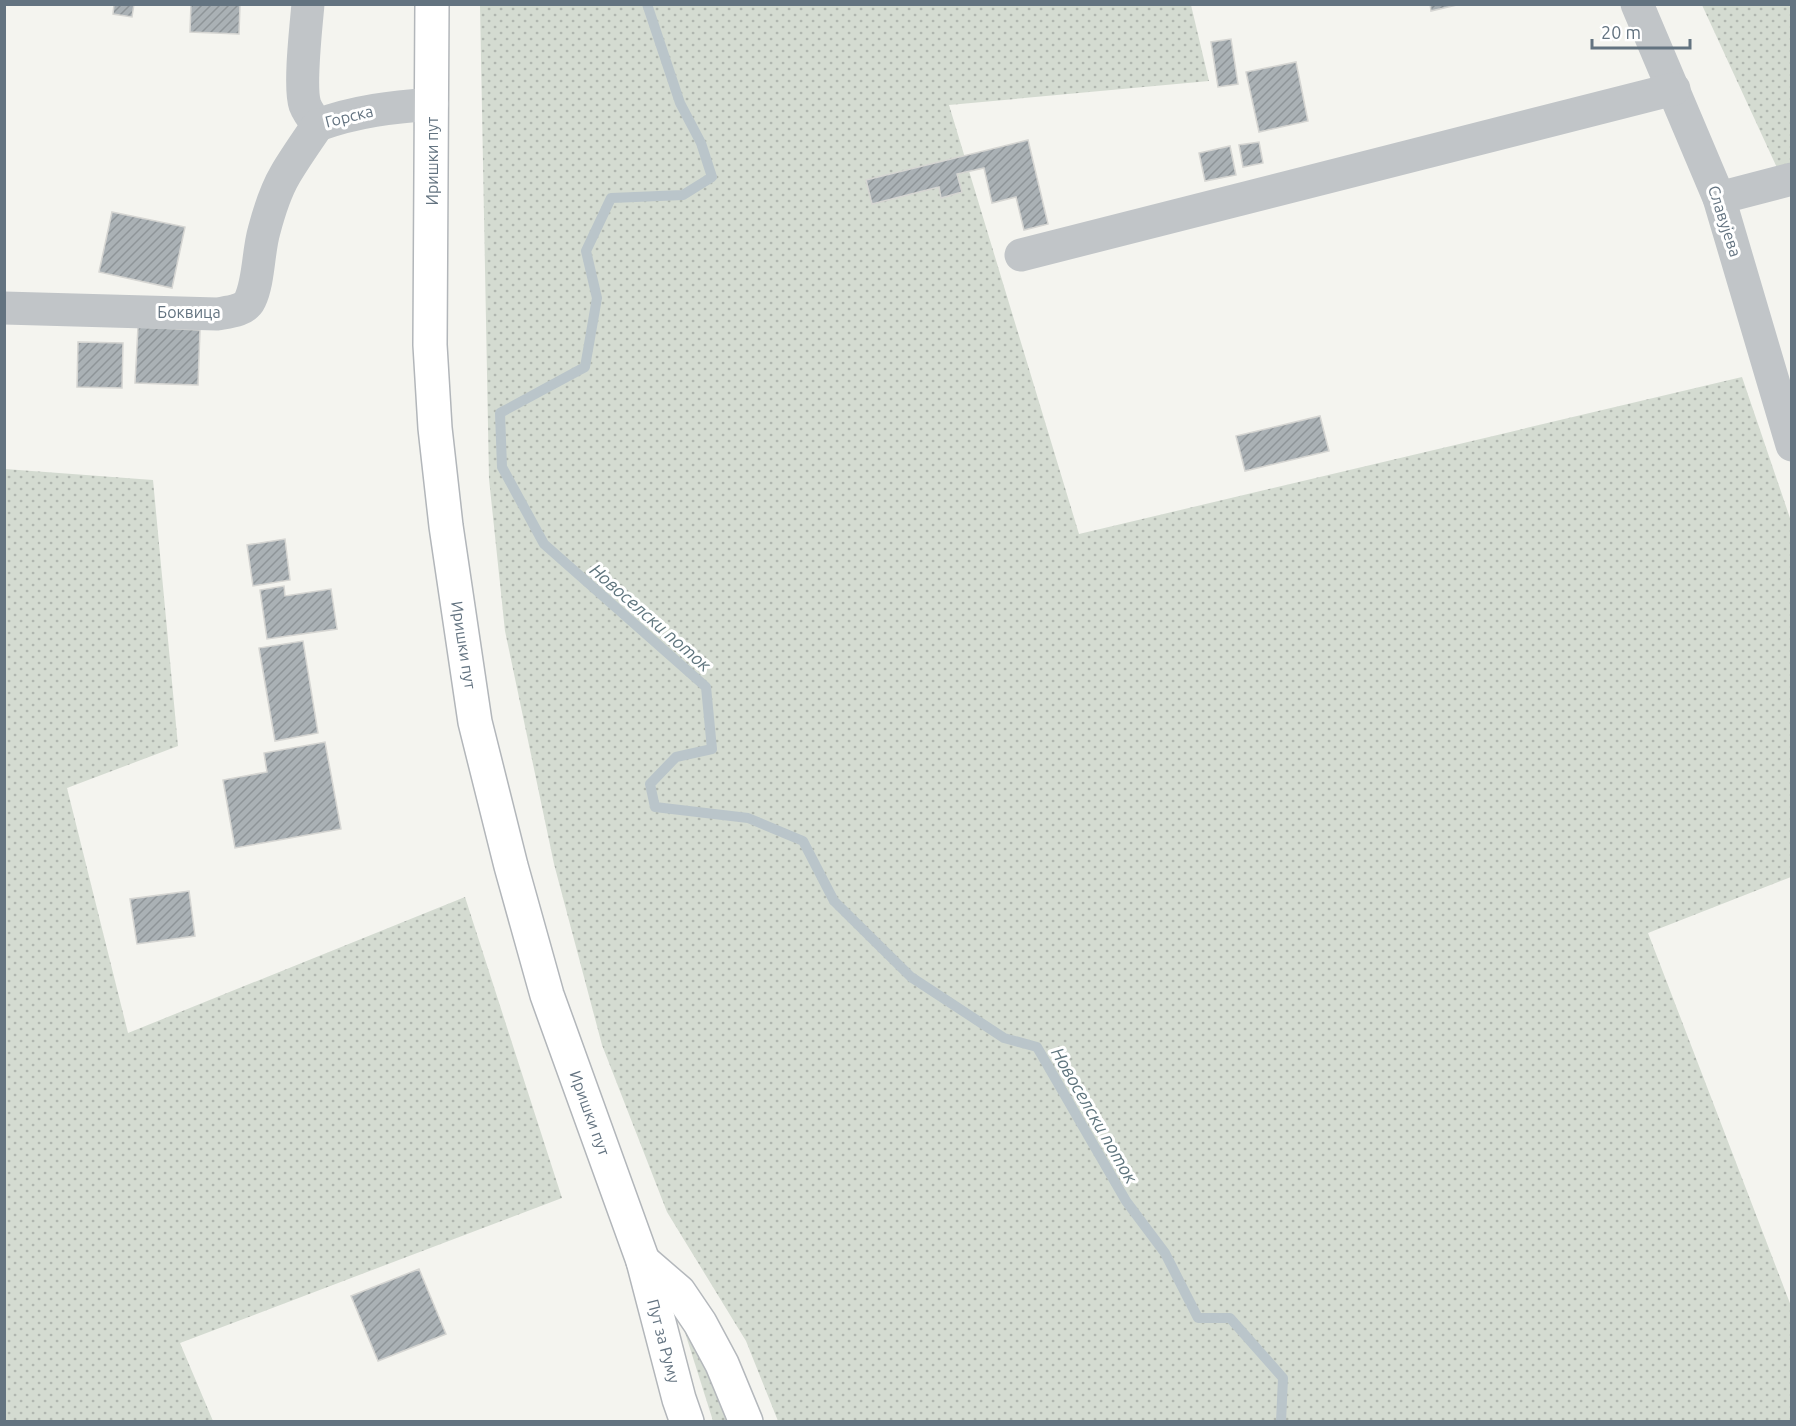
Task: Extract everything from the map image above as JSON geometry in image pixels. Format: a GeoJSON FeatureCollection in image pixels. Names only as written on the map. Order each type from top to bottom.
{"type":"FeatureCollection","features":[{"type":"Feature","properties":{"kind":"main road","name":"Иришки пут"},"geometry":{"type":"LineString","coordinates":[[432,4],[430,345],[435,428],[446,526],[475,722],[511,866],[547,995],[643,1261]]}},
{"type":"Feature","properties":{"kind":"main road","name":"Пут за Руму"},"geometry":{"type":"LineString","coordinates":[[643,1261],[687,1422]]}},
{"type":"Feature","properties":{"kind":"main road"},"geometry":{"type":"LineString","coordinates":[[643,1261],[679,1292],[700,1323],[722,1364],[746,1422]]}},
{"type":"Feature","properties":{"kind":"street","name":"Горска"},"geometry":{"type":"LineString","coordinates":[[308,4],[303,83],[304,103],[318,125],[348,114],[379,108],[432,104]]}},
{"type":"Feature","properties":{"kind":"street","name":"Славујева"},"geometry":{"type":"LineString","coordinates":[[1637,4],[1719,198],[1791,446]]}},
{"type":"Feature","properties":{"kind":"street"},"geometry":{"type":"LineString","coordinates":[[1021,255],[1674,89]]}},
{"type":"Feature","properties":{"kind":"street","name":"Боквица"},"geometry":{"type":"LineString","coordinates":[[4,308],[217,314],[244,306],[249,302],[253,290],[263,234],[273,201],[284,175],[318,125]]}},
{"type":"Feature","properties":{"kind":"street"},"geometry":{"type":"LineString","coordinates":[[1719,198],[1791,179]]}},
{"type":"Feature","properties":{"kind":"shaded area"},"geometry":{"type":"Polygon","coordinates":[[[480,5],[1191,5],[1209,81],[949,105],[1079,534],[1742,377],[1791,521],[1791,877],[1648,933],[1791,1306],[1791,1421],[778,1421],[746,1341],[667,1212],[602,1045],[554,864],[505,631],[489,479],[480,5]]]}},
{"type":"Feature","properties":{"kind":"shaded area"},"geometry":{"type":"Polygon","coordinates":[[[1702,5],[1791,5],[1791,180],[1784,183],[1702,5]]]}},
{"type":"Feature","properties":{"kind":"shaded area"},"geometry":{"type":"Polygon","coordinates":[[[5,469],[153,480],[178,746],[67,788],[128,1033],[465,897],[562,1198],[180,1343],[213,1421],[5,1421],[5,469]]]}},
{"type":"Feature","properties":{"kind":"shaded area"},"geometry":{"type":"Polygon","coordinates":[[[682,1323],[702,1356],[730,1421],[713,1421],[682,1323]]]}},
{"type":"Feature","properties":{"kind":"building"},"geometry":{"type":"Polygon","coordinates":[[[114,4],[134,4],[132,17],[113,14],[114,4]]]}},
{"type":"Feature","properties":{"kind":"building"},"geometry":{"type":"Polygon","coordinates":[[[191,4],[240,4],[239,34],[190,32],[191,4]]]}},
{"type":"Feature","properties":{"kind":"building"},"geometry":{"type":"Polygon","coordinates":[[[1430,4],[1461,4],[1431,11],[1430,4]]]}},
{"type":"Feature","properties":{"kind":"building"},"geometry":{"type":"Polygon","coordinates":[[[1231,39],[1238,84],[1218,87],[1211,42],[1231,39]]]}},
{"type":"Feature","properties":{"kind":"building"},"geometry":{"type":"Polygon","coordinates":[[[1296,62],[1308,121],[1259,132],[1246,72],[1296,62]]]}},
{"type":"Feature","properties":{"kind":"building"},"geometry":{"type":"Polygon","coordinates":[[[1028,140],[1048,224],[1024,230],[1016,197],[992,203],[984,168],[957,174],[962,192],[941,198],[939,187],[872,204],[866,180],[1028,140]]]}},
{"type":"Feature","properties":{"kind":"building"},"geometry":{"type":"Polygon","coordinates":[[[1259,142],[1263,163],[1243,167],[1239,145],[1259,142]]]}},
{"type":"Feature","properties":{"kind":"building"},"geometry":{"type":"Polygon","coordinates":[[[1230,146],[1236,175],[1205,181],[1199,153],[1230,146]]]}},
{"type":"Feature","properties":{"kind":"building"},"geometry":{"type":"Polygon","coordinates":[[[112,212],[185,227],[172,288],[99,272],[112,212]]]}},
{"type":"Feature","properties":{"kind":"building"},"geometry":{"type":"Polygon","coordinates":[[[138,327],[200,330],[198,385],[135,383],[138,327]]]}},
{"type":"Feature","properties":{"kind":"building"},"geometry":{"type":"Polygon","coordinates":[[[78,342],[123,343],[122,388],[77,387],[78,342]]]}},
{"type":"Feature","properties":{"kind":"building"},"geometry":{"type":"Polygon","coordinates":[[[1320,416],[1329,451],[1245,471],[1236,436],[1320,416]]]}},
{"type":"Feature","properties":{"kind":"building"},"geometry":{"type":"Polygon","coordinates":[[[285,539],[290,580],[253,586],[247,545],[285,539]]]}},
{"type":"Feature","properties":{"kind":"building"},"geometry":{"type":"Polygon","coordinates":[[[284,586],[285,596],[331,589],[337,629],[267,639],[260,590],[284,586]]]}},
{"type":"Feature","properties":{"kind":"building"},"geometry":{"type":"Polygon","coordinates":[[[303,641],[318,733],[275,741],[259,648],[303,641]]]}},
{"type":"Feature","properties":{"kind":"building"},"geometry":{"type":"Polygon","coordinates":[[[325,742],[341,829],[235,848],[223,780],[267,772],[264,753],[325,742]]]}},
{"type":"Feature","properties":{"kind":"building"},"geometry":{"type":"Polygon","coordinates":[[[189,891],[195,936],[137,944],[130,899],[189,891]]]}},
{"type":"Feature","properties":{"kind":"building"},"geometry":{"type":"Polygon","coordinates":[[[419,1269],[446,1334],[378,1361],[351,1296],[419,1269]]]}},
{"type":"Feature","properties":{"kind":"waterway","name":"Новоселски поток"},"geometry":{"type":"LineString","coordinates":[[647,4],[680,103],[701,143],[712,177],[683,195],[611,198],[586,251],[597,298],[585,367],[500,413],[502,467],[544,544],[706,687],[712,749],[676,757],[650,784],[655,807],[748,818],[803,841],[834,901],[911,977],[1004,1038],[1037,1047],[1126,1201],[1165,1253],[1198,1318],[1230,1318],[1283,1378],[1281,1422]]}}]}
